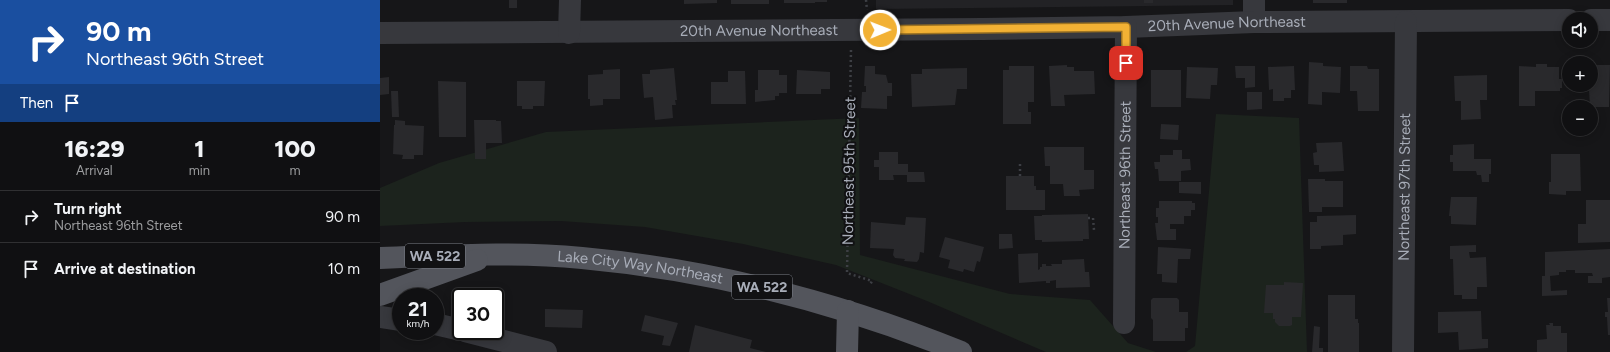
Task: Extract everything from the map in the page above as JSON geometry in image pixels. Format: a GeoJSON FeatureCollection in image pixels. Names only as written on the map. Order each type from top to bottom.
{"type":"FeatureCollection","features":[{"type":"Feature","properties":{"kind":"main road","name":"Lake City Way Northeast"},"geometry":{"type":"LineString","coordinates":[[380,258],[491,255],[581,258],[687,272],[775,290],[848,310],[903,329],[961,352]]}},
{"type":"Feature","properties":{"kind":"main road"},"geometry":{"type":"LineString","coordinates":[[380,295],[491,255]]}},
{"type":"Feature","properties":{"kind":"main road"},"geometry":{"type":"LineString","coordinates":[[847,352],[848,310]]}},
{"type":"Feature","properties":{"kind":"street"},"geometry":{"type":"LineString","coordinates":[[569,33],[570,0]]}},
{"type":"Feature","properties":{"kind":"street"},"geometry":{"type":"LineString","coordinates":[[1254,0],[1254,22]]}},
{"type":"Feature","properties":{"kind":"street","name":"20th Avenue Northeast"},"geometry":{"type":"LineString","coordinates":[[380,33],[569,33],[1126,27],[1254,22],[1562,20]]}},
{"type":"Feature","properties":{"kind":"street"},"geometry":{"type":"LineString","coordinates":[[1598,20],[1610,20]]}},
{"type":"Feature","properties":{"kind":"street","name":"Northeast 97th Street"},"geometry":{"type":"LineString","coordinates":[[1403,352],[1406,22]]}},
{"type":"Feature","properties":{"kind":"street","name":"Northeast 96th Street"},"geometry":{"type":"LineString","coordinates":[[1124,323],[1126,27]]}},
{"type":"Feature","properties":{"kind":"street"},"geometry":{"type":"LineString","coordinates":[[380,317],[392,319]]}},
{"type":"Feature","properties":{"kind":"street"},"geometry":{"type":"LineString","coordinates":[[500,340],[546,352]]}},
{"type":"Feature","properties":{"kind":"path"},"geometry":{"type":"LineString","coordinates":[[866,0],[867,14]]}},
{"type":"Feature","properties":{"kind":"path","name":"Northeast 95th Street"},"geometry":{"type":"LineString","coordinates":[[851,49],[847,273],[872,281],[870,285]]}},
{"type":"Feature","properties":{"kind":"path"},"geometry":{"type":"LineString","coordinates":[[1020,163],[1020,176]]}},
{"type":"Feature","properties":{"kind":"path"},"geometry":{"type":"LineString","coordinates":[[1088,218],[1093,218],[1094,230]]}},
{"type":"Feature","properties":{"kind":"shaded area"},"geometry":{"type":"Polygon","coordinates":[[[876,0],[1233,0],[1233,5],[876,9],[876,0]]]}},
{"type":"Feature","properties":{"kind":"shaded area"},"geometry":{"type":"Polygon","coordinates":[[[1216,114],[1299,118],[1307,352],[1186,352],[1195,346],[1216,114]]]}},
{"type":"Feature","properties":{"kind":"shaded area"},"geometry":{"type":"Polygon","coordinates":[[[859,118],[860,255],[1010,294],[1090,300],[1128,343],[1156,352],[1046,352],[927,301],[836,265],[743,244],[645,227],[561,221],[465,222],[380,226],[380,188],[439,163],[546,132],[859,118]]]}},
{"type":"Feature","properties":{"kind":"building"},"geometry":{"type":"Polygon","coordinates":[[[509,0],[517,0],[517,8],[509,8],[509,0]]]}},
{"type":"Feature","properties":{"kind":"building"},"geometry":{"type":"Polygon","coordinates":[[[684,0],[717,0],[717,3],[684,4],[684,0]]]}},
{"type":"Feature","properties":{"kind":"building"},"geometry":{"type":"Polygon","coordinates":[[[731,0],[769,0],[769,4],[731,4],[731,0]]]}},
{"type":"Feature","properties":{"kind":"building"},"geometry":{"type":"Polygon","coordinates":[[[784,0],[827,0],[827,2],[784,3],[784,0]]]}},
{"type":"Feature","properties":{"kind":"building"},"geometry":{"type":"Polygon","coordinates":[[[1144,0],[1153,0],[1153,3],[1144,3],[1144,0]]]}},
{"type":"Feature","properties":{"kind":"building"},"geometry":{"type":"Polygon","coordinates":[[[1313,0],[1347,0],[1347,3],[1313,3],[1313,0]]]}},
{"type":"Feature","properties":{"kind":"building"},"geometry":{"type":"Polygon","coordinates":[[[1309,62],[1323,63],[1323,66],[1341,67],[1340,93],[1322,92],[1322,105],[1308,104],[1309,62]]]}},
{"type":"Feature","properties":{"kind":"building"},"geometry":{"type":"Polygon","coordinates":[[[1536,64],[1547,64],[1547,67],[1559,67],[1559,79],[1562,79],[1562,88],[1560,88],[1560,91],[1535,91],[1535,106],[1519,106],[1519,66],[1536,67],[1536,64]]]}},
{"type":"Feature","properties":{"kind":"building"},"geometry":{"type":"Polygon","coordinates":[[[1067,65],[1067,67],[1074,67],[1074,71],[1094,71],[1095,94],[1064,95],[1065,106],[1051,106],[1049,66],[1067,65]]]}},
{"type":"Feature","properties":{"kind":"building"},"geometry":{"type":"Polygon","coordinates":[[[1598,65],[1610,65],[1609,107],[1598,107],[1598,100],[1590,100],[1589,92],[1598,92],[1598,65]]]}},
{"type":"Feature","properties":{"kind":"building"},"geometry":{"type":"Polygon","coordinates":[[[865,66],[875,66],[875,74],[886,75],[888,83],[892,83],[892,96],[887,96],[887,109],[861,108],[862,92],[866,92],[866,86],[864,86],[865,66]]]}},
{"type":"Feature","properties":{"kind":"building"},"geometry":{"type":"Polygon","coordinates":[[[1009,66],[1034,66],[1034,102],[1028,102],[1028,112],[1031,112],[1031,124],[1003,124],[1003,70],[1009,70],[1009,66]]]}},
{"type":"Feature","properties":{"kind":"building"},"geometry":{"type":"Polygon","coordinates":[[[1235,66],[1255,66],[1255,87],[1245,88],[1245,78],[1236,78],[1235,66]]]}},
{"type":"Feature","properties":{"kind":"building"},"geometry":{"type":"Polygon","coordinates":[[[1294,66],[1295,90],[1291,90],[1291,98],[1284,98],[1284,101],[1273,101],[1273,89],[1269,90],[1268,67],[1294,66]]]}},
{"type":"Feature","properties":{"kind":"building"},"geometry":{"type":"Polygon","coordinates":[[[1350,66],[1367,66],[1368,69],[1379,69],[1379,111],[1358,111],[1357,91],[1350,91],[1350,66]]]}},
{"type":"Feature","properties":{"kind":"building"},"geometry":{"type":"Polygon","coordinates":[[[1187,67],[1218,68],[1217,85],[1211,85],[1210,99],[1186,98],[1187,67]]]}},
{"type":"Feature","properties":{"kind":"building"},"geometry":{"type":"Polygon","coordinates":[[[674,68],[677,100],[675,100],[676,105],[672,105],[673,118],[655,120],[653,97],[644,98],[642,74],[650,74],[650,70],[674,68]]]}},
{"type":"Feature","properties":{"kind":"building"},"geometry":{"type":"Polygon","coordinates":[[[967,68],[967,89],[957,89],[955,105],[912,107],[911,74],[922,74],[922,69],[967,68]]]}},
{"type":"Feature","properties":{"kind":"building"},"geometry":{"type":"Polygon","coordinates":[[[620,69],[620,99],[603,99],[603,105],[590,106],[590,99],[588,99],[588,75],[603,74],[603,70],[620,69]]]}},
{"type":"Feature","properties":{"kind":"building"},"geometry":{"type":"Polygon","coordinates":[[[758,70],[779,70],[779,75],[787,75],[787,93],[779,93],[779,96],[775,96],[775,100],[755,102],[755,90],[758,90],[758,70]]]}},
{"type":"Feature","properties":{"kind":"building"},"geometry":{"type":"Polygon","coordinates":[[[797,70],[830,72],[830,89],[821,89],[821,94],[796,94],[797,70]]]}},
{"type":"Feature","properties":{"kind":"building"},"geometry":{"type":"Polygon","coordinates":[[[1151,70],[1181,70],[1181,107],[1151,107],[1151,70]]]}},
{"type":"Feature","properties":{"kind":"building"},"geometry":{"type":"Polygon","coordinates":[[[728,71],[745,71],[746,104],[711,104],[711,82],[728,82],[728,71]]]}},
{"type":"Feature","properties":{"kind":"building"},"geometry":{"type":"Polygon","coordinates":[[[1487,75],[1487,100],[1480,100],[1481,119],[1461,120],[1461,101],[1455,101],[1454,76],[1487,75]]]}},
{"type":"Feature","properties":{"kind":"building"},"geometry":{"type":"Polygon","coordinates":[[[389,77],[389,94],[380,95],[380,78],[389,77]]]}},
{"type":"Feature","properties":{"kind":"building"},"geometry":{"type":"Polygon","coordinates":[[[438,81],[466,82],[466,137],[439,137],[438,81]]]}},
{"type":"Feature","properties":{"kind":"building"},"geometry":{"type":"Polygon","coordinates":[[[517,81],[545,81],[544,106],[533,106],[533,109],[522,109],[522,106],[517,106],[517,81]]]}},
{"type":"Feature","properties":{"kind":"building"},"geometry":{"type":"Polygon","coordinates":[[[391,91],[398,91],[399,117],[392,117],[391,91]]]}},
{"type":"Feature","properties":{"kind":"building"},"geometry":{"type":"Polygon","coordinates":[[[1247,92],[1262,92],[1262,109],[1247,110],[1247,92]]]}},
{"type":"Feature","properties":{"kind":"building"},"geometry":{"type":"Polygon","coordinates":[[[395,120],[405,121],[405,125],[424,126],[423,155],[414,155],[414,159],[402,159],[403,155],[393,154],[395,120]]]}},
{"type":"Feature","properties":{"kind":"building"},"geometry":{"type":"Polygon","coordinates":[[[474,120],[501,121],[502,143],[486,143],[486,159],[475,159],[474,120]]]}},
{"type":"Feature","properties":{"kind":"building"},"geometry":{"type":"Polygon","coordinates":[[[1161,124],[1179,125],[1178,140],[1160,139],[1161,124]]]}},
{"type":"Feature","properties":{"kind":"building"},"geometry":{"type":"Polygon","coordinates":[[[1342,142],[1344,171],[1319,172],[1319,165],[1314,165],[1313,153],[1317,152],[1316,143],[1342,142]]]}},
{"type":"Feature","properties":{"kind":"building"},"geometry":{"type":"Polygon","coordinates":[[[1474,144],[1474,159],[1491,159],[1491,174],[1489,174],[1489,182],[1482,182],[1481,175],[1477,175],[1476,171],[1453,171],[1453,162],[1450,162],[1450,155],[1453,155],[1453,145],[1474,144]]]}},
{"type":"Feature","properties":{"kind":"building"},"geometry":{"type":"Polygon","coordinates":[[[1044,147],[1084,147],[1084,170],[1094,170],[1094,189],[1079,190],[1080,196],[1064,196],[1063,184],[1050,184],[1050,166],[1045,166],[1044,147]]]}},
{"type":"Feature","properties":{"kind":"building"},"geometry":{"type":"Polygon","coordinates":[[[1173,150],[1182,150],[1182,159],[1190,159],[1191,170],[1181,171],[1181,181],[1159,181],[1158,169],[1155,169],[1154,162],[1160,162],[1160,155],[1173,155],[1173,150]]]}},
{"type":"Feature","properties":{"kind":"building"},"geometry":{"type":"Polygon","coordinates":[[[879,152],[898,152],[898,164],[908,164],[908,172],[924,172],[925,182],[907,182],[907,175],[893,175],[894,180],[879,180],[879,167],[874,167],[874,160],[879,160],[879,152]]]}},
{"type":"Feature","properties":{"kind":"building"},"geometry":{"type":"Polygon","coordinates":[[[1551,154],[1580,154],[1581,191],[1566,191],[1566,195],[1549,194],[1549,182],[1551,182],[1551,154]]]}},
{"type":"Feature","properties":{"kind":"building"},"geometry":{"type":"Polygon","coordinates":[[[1006,176],[1034,176],[1034,186],[1036,186],[1036,190],[1045,190],[1045,210],[1006,210],[1006,176]]]}},
{"type":"Feature","properties":{"kind":"building"},"geometry":{"type":"Polygon","coordinates":[[[1308,179],[1343,181],[1343,207],[1322,207],[1322,212],[1309,212],[1308,179]]]}},
{"type":"Feature","properties":{"kind":"building"},"geometry":{"type":"Polygon","coordinates":[[[1179,182],[1201,182],[1201,194],[1179,193],[1179,182]]]}},
{"type":"Feature","properties":{"kind":"building"},"geometry":{"type":"Polygon","coordinates":[[[1451,197],[1477,197],[1476,225],[1451,224],[1451,216],[1449,216],[1451,197]]]}},
{"type":"Feature","properties":{"kind":"building"},"geometry":{"type":"Polygon","coordinates":[[[1586,200],[1610,200],[1610,242],[1578,243],[1578,224],[1586,224],[1586,200]]]}},
{"type":"Feature","properties":{"kind":"building"},"geometry":{"type":"Polygon","coordinates":[[[1159,201],[1192,201],[1192,203],[1195,203],[1195,210],[1191,210],[1191,216],[1184,216],[1184,224],[1170,224],[1170,229],[1176,229],[1176,240],[1157,240],[1155,223],[1158,223],[1156,208],[1159,208],[1159,201]]]}},
{"type":"Feature","properties":{"kind":"building"},"geometry":{"type":"Polygon","coordinates":[[[1088,214],[1089,239],[1083,239],[1083,241],[1042,242],[1042,240],[1035,240],[1034,216],[1088,214]]]}},
{"type":"Feature","properties":{"kind":"building"},"geometry":{"type":"Polygon","coordinates":[[[1356,215],[1356,234],[1343,235],[1343,245],[1321,246],[1321,249],[1310,249],[1310,222],[1317,222],[1317,216],[1356,215]]]}},
{"type":"Feature","properties":{"kind":"building"},"geometry":{"type":"Polygon","coordinates":[[[906,217],[926,218],[924,253],[920,252],[917,262],[904,261],[905,259],[895,258],[893,255],[894,249],[870,248],[871,222],[905,225],[906,217]]]}},
{"type":"Feature","properties":{"kind":"building"},"geometry":{"type":"Polygon","coordinates":[[[999,234],[1012,234],[1013,248],[999,249],[999,234]]]}},
{"type":"Feature","properties":{"kind":"building"},"geometry":{"type":"Polygon","coordinates":[[[945,237],[984,247],[980,262],[977,261],[974,272],[964,269],[963,272],[948,268],[950,260],[939,257],[945,237]]]}},
{"type":"Feature","properties":{"kind":"building"},"geometry":{"type":"Polygon","coordinates":[[[1476,245],[1476,252],[1469,252],[1470,258],[1486,257],[1487,287],[1477,287],[1477,299],[1462,299],[1462,295],[1454,295],[1453,259],[1450,259],[1450,246],[1476,245]]]}},
{"type":"Feature","properties":{"kind":"building"},"geometry":{"type":"Polygon","coordinates":[[[1158,247],[1191,249],[1190,259],[1178,259],[1177,283],[1162,282],[1162,274],[1157,274],[1158,247]]]}},
{"type":"Feature","properties":{"kind":"building"},"geometry":{"type":"Polygon","coordinates":[[[1610,249],[1610,277],[1602,278],[1602,283],[1588,283],[1588,276],[1593,276],[1592,273],[1575,273],[1575,270],[1566,270],[1566,272],[1559,272],[1559,275],[1550,276],[1551,291],[1567,290],[1567,295],[1542,296],[1542,276],[1545,276],[1545,252],[1610,249]]]}},
{"type":"Feature","properties":{"kind":"building"},"geometry":{"type":"Polygon","coordinates":[[[1038,253],[1038,270],[1042,267],[1042,264],[1052,266],[1051,264],[1062,264],[1062,260],[1084,259],[1085,272],[1089,272],[1090,287],[1056,288],[1056,280],[1050,281],[1050,283],[1046,283],[1046,281],[1019,283],[1018,254],[1038,253]]]}},
{"type":"Feature","properties":{"kind":"building"},"geometry":{"type":"Polygon","coordinates":[[[1284,282],[1303,283],[1301,317],[1292,317],[1292,325],[1290,326],[1279,326],[1275,322],[1275,319],[1273,319],[1273,313],[1264,313],[1266,285],[1284,285],[1284,282]]]}},
{"type":"Feature","properties":{"kind":"building"},"geometry":{"type":"Polygon","coordinates":[[[1328,295],[1355,295],[1355,319],[1358,319],[1359,323],[1359,352],[1328,352],[1328,295]]]}},
{"type":"Feature","properties":{"kind":"building"},"geometry":{"type":"Polygon","coordinates":[[[1153,298],[1177,298],[1179,300],[1179,312],[1188,312],[1188,328],[1185,328],[1185,341],[1153,341],[1151,300],[1153,298]]]}},
{"type":"Feature","properties":{"kind":"building"},"geometry":{"type":"Polygon","coordinates":[[[1607,298],[1610,298],[1610,335],[1608,335],[1607,317],[1605,317],[1605,312],[1608,312],[1607,298]]]}},
{"type":"Feature","properties":{"kind":"building"},"geometry":{"type":"Polygon","coordinates":[[[545,309],[583,310],[582,328],[545,327],[545,309]]]}},
{"type":"Feature","properties":{"kind":"building"},"geometry":{"type":"Polygon","coordinates":[[[1481,311],[1482,339],[1488,339],[1488,348],[1459,350],[1458,332],[1438,333],[1438,312],[1481,311]]]}},
{"type":"Feature","properties":{"kind":"building"},"geometry":{"type":"Polygon","coordinates":[[[645,315],[678,323],[670,346],[662,345],[664,336],[641,331],[645,315]]]}},
{"type":"Feature","properties":{"kind":"building"},"geometry":{"type":"Polygon","coordinates":[[[1549,323],[1553,323],[1553,326],[1561,326],[1561,333],[1567,333],[1567,352],[1537,352],[1537,340],[1547,339],[1546,325],[1550,325],[1549,323]]]}},
{"type":"Feature","properties":{"kind":"building"},"geometry":{"type":"Polygon","coordinates":[[[695,325],[752,340],[750,348],[766,352],[689,352],[695,325]]]}},
{"type":"Feature","properties":{"kind":"building"},"geometry":{"type":"Polygon","coordinates":[[[1314,326],[1320,327],[1319,348],[1323,348],[1323,352],[1312,352],[1314,326]]]}},
{"type":"Feature","properties":{"kind":"route"},"geometry":{"type":"LineString","coordinates":[[880,30],[1126,27],[1126,63]]}}]}
